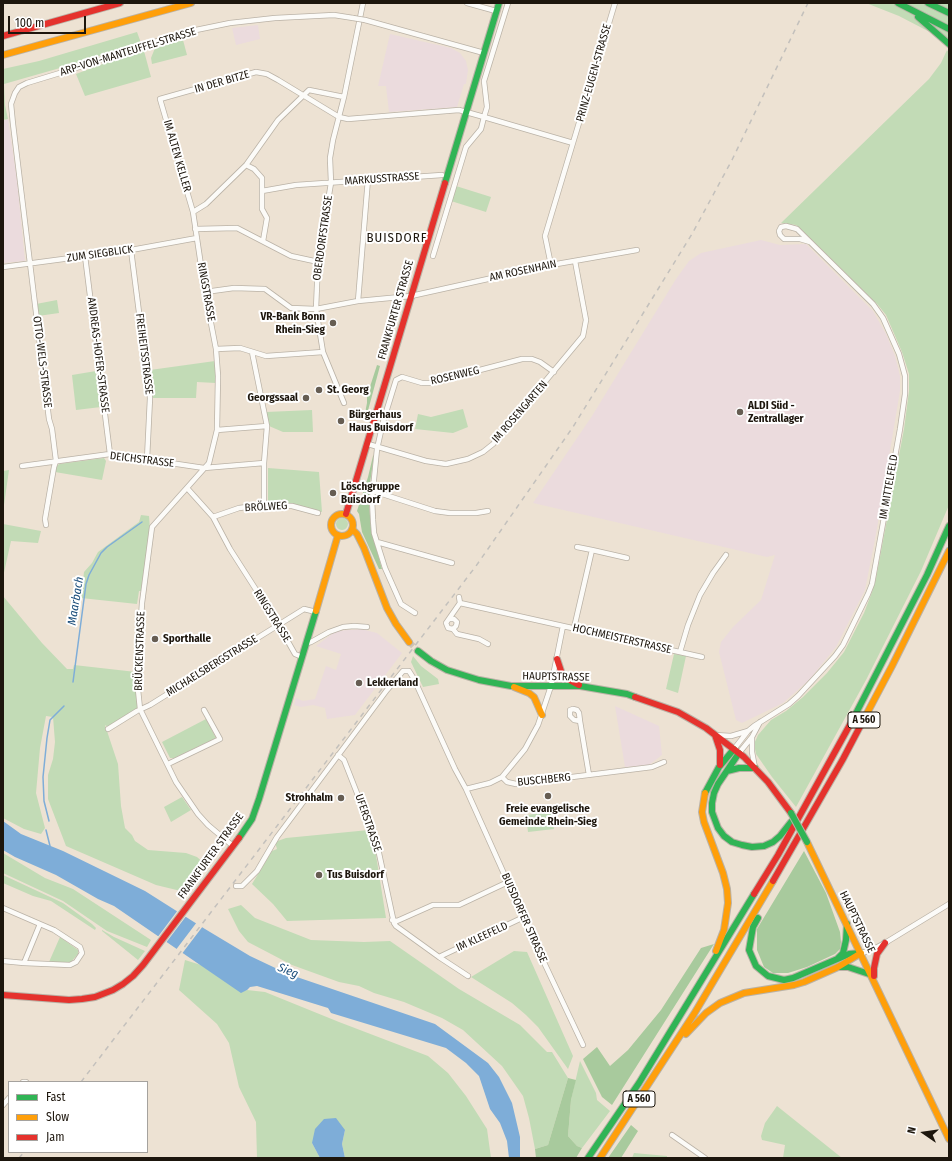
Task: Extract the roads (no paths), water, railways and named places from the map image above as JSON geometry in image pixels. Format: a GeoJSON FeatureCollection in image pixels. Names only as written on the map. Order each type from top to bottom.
{"type":"FeatureCollection","features":[{"type":"Feature","properties":{"kind":"main road"},"geometry":{"type":"LineString","coordinates":[[3,36],[120,3]]}},
{"type":"Feature","properties":{"kind":"main road"},"geometry":{"type":"LineString","coordinates":[[3,55],[190,3]]}},
{"type":"Feature","properties":{"kind":"main road","name":"FRANKFURTER STRASSE"},"geometry":{"type":"LineString","coordinates":[[346,514],[499,3]]}},
{"type":"Feature","properties":{"kind":"main road"},"geometry":{"type":"LineString","coordinates":[[898,3],[948,28]]}},
{"type":"Feature","properties":{"kind":"main road"},"geometry":{"type":"LineString","coordinates":[[928,3],[949,13]]}},
{"type":"Feature","properties":{"kind":"main road"},"geometry":{"type":"LineString","coordinates":[[906,7],[949,44]]}},
{"type":"Feature","properties":{"kind":"main road"},"geometry":{"type":"LineString","coordinates":[[346,514],[352,519],[352,529],[345,535],[338,535],[332,530],[332,520],[337,515],[346,514]]}},
{"type":"Feature","properties":{"kind":"main road","name":"A 560"},"geometry":{"type":"LineString","coordinates":[[588,1158],[638,1083],[698,988],[778,856],[881,666],[927,575],[949,526]]}},
{"type":"Feature","properties":{"kind":"main road"},"geometry":{"type":"LineString","coordinates":[[352,529],[357,534],[364,548],[387,608],[396,624],[410,642]]}},
{"type":"Feature","properties":{"kind":"main road","name":"FRANKFURTER STRASSE"},"geometry":{"type":"LineString","coordinates":[[3,995],[70,1000],[95,997],[113,990],[123,984],[148,958],[247,827],[259,799],[307,643],[338,535]]}},
{"type":"Feature","properties":{"kind":"main road","name":"A 560"},"geometry":{"type":"LineString","coordinates":[[600,1158],[674,1046],[772,885],[843,759],[892,666],[949,551]]}},
{"type":"Feature","properties":{"kind":"main road","name":"HAUPTSTRASSE"},"geometry":{"type":"LineString","coordinates":[[418,651],[431,661],[447,670],[479,680],[511,686],[580,686],[627,694],[683,715],[715,735],[755,768],[768,782],[791,813],[808,842],[949,1139]]}},
{"type":"Feature","properties":{"kind":"main road"},"geometry":{"type":"LineString","coordinates":[[557,659],[562,674],[580,686]]}},
{"type":"Feature","properties":{"kind":"main road"},"geometry":{"type":"LineString","coordinates":[[511,686],[529,693],[534,697],[542,715]]}},
{"type":"Feature","properties":{"kind":"main road"},"geometry":{"type":"LineString","coordinates":[[698,988],[700,979],[714,954],[724,930],[727,918],[727,889],[723,873],[707,833],[702,812],[706,790],[719,767],[721,758],[715,735]]}},
{"type":"Feature","properties":{"kind":"main road"},"geometry":{"type":"LineString","coordinates":[[736,751],[714,793],[712,803],[712,812],[718,828],[724,836],[732,842],[752,847],[764,846],[773,842],[787,829],[801,807],[808,801]]}},
{"type":"Feature","properties":{"kind":"main road"},"geometry":{"type":"LineString","coordinates":[[719,767],[736,751]]}},
{"type":"Feature","properties":{"kind":"main road"},"geometry":{"type":"LineString","coordinates":[[727,770],[755,768]]}},
{"type":"Feature","properties":{"kind":"main road"},"geometry":{"type":"LineString","coordinates":[[772,885],[769,899],[753,927],[750,940],[749,950],[752,958],[762,972],[775,979],[784,980],[793,978],[849,954],[861,953]]}},
{"type":"Feature","properties":{"kind":"main road"},"geometry":{"type":"LineString","coordinates":[[838,958],[843,953],[847,924]]}},
{"type":"Feature","properties":{"kind":"main road"},"geometry":{"type":"LineString","coordinates":[[838,968],[848,967],[873,977],[877,954],[885,943]]}},
{"type":"Feature","properties":{"kind":"main road"},"geometry":{"type":"LineString","coordinates":[[674,1046],[706,1013],[720,1003],[756,990],[794,985],[838,968],[861,953]]}},
{"type":"Feature","properties":{"kind":"street","name":"OBERDORFSTRASSE"},"geometry":{"type":"LineString","coordinates":[[344,404],[323,352],[316,308],[318,261],[331,183],[330,158],[332,140],[344,97],[363,3]]}},
{"type":"Feature","properties":{"kind":"street"},"geometry":{"type":"LineString","coordinates":[[467,3],[496,11]]}},
{"type":"Feature","properties":{"kind":"street"},"geometry":{"type":"LineString","coordinates":[[433,256],[466,147],[481,129],[487,107],[484,81],[508,3]]}},
{"type":"Feature","properties":{"kind":"street","name":"PRINZ-EUGEN-STRASSE"},"geometry":{"type":"LineString","coordinates":[[551,265],[546,236],[614,3]]}},
{"type":"Feature","properties":{"kind":"street","name":"ARP-VON-MANTEUFFEL-STRASSE"},"geometry":{"type":"LineString","coordinates":[[29,263],[11,104],[19,87],[27,83],[144,45],[196,30],[230,23],[275,18],[327,16],[365,20],[484,53]]}},
{"type":"Feature","properties":{"kind":"street","name":"IN DER BITZE"},"geometry":{"type":"LineString","coordinates":[[160,99],[256,72],[267,74],[303,96]]}},
{"type":"Feature","properties":{"kind":"street"},"geometry":{"type":"LineString","coordinates":[[193,212],[206,204],[246,165],[278,120],[309,90],[344,97]]}},
{"type":"Feature","properties":{"kind":"street"},"geometry":{"type":"LineString","coordinates":[[303,96],[339,117],[348,118],[459,110],[573,143]]}},
{"type":"Feature","properties":{"kind":"street","name":"IM ALTEN KELLER"},"geometry":{"type":"LineString","coordinates":[[160,99],[193,212]]}},
{"type":"Feature","properties":{"kind":"street"},"geometry":{"type":"LineString","coordinates":[[246,165],[254,169],[262,178],[262,209],[267,218],[263,241]]}},
{"type":"Feature","properties":{"kind":"street","name":"MARKUSSTRASSE"},"geometry":{"type":"LineString","coordinates":[[262,191],[296,185],[442,175]]}},
{"type":"Feature","properties":{"kind":"street"},"geometry":{"type":"LineString","coordinates":[[358,301],[368,179]]}},
{"type":"Feature","properties":{"kind":"street","name":"RINGSTRASSE"},"geometry":{"type":"LineString","coordinates":[[193,212],[205,292],[216,349],[218,376],[217,430],[209,463],[187,488],[213,517],[230,549],[278,624],[295,654],[302,657]]}},
{"type":"Feature","properties":{"kind":"street","name":"IM MITTELFELD"},"geometry":{"type":"LineString","coordinates":[[736,751],[748,731],[789,704],[835,656],[843,644],[868,594],[873,578],[905,394],[905,376],[899,354],[883,318],[873,304],[797,229],[786,226],[781,227],[779,231],[780,236],[784,239],[800,239],[810,242]]}},
{"type":"Feature","properties":{"kind":"street"},"geometry":{"type":"LineString","coordinates":[[196,229],[238,228],[291,256],[318,261]]}},
{"type":"Feature","properties":{"kind":"street","name":"ZUM SIEGBLICK"},"geometry":{"type":"LineString","coordinates":[[3,267],[131,250],[197,238]]}},
{"type":"Feature","properties":{"kind":"street","name":"FREIHEITSSTRASSE"},"geometry":{"type":"LineString","coordinates":[[131,250],[150,398],[147,459]]}},
{"type":"Feature","properties":{"kind":"street","name":"AM ROSENHAIN"},"geometry":{"type":"LineString","coordinates":[[205,292],[234,288],[265,289],[290,308],[316,308],[358,301],[411,296],[551,265],[637,250]]}},
{"type":"Feature","properties":{"kind":"street","name":"ANDREAS-HOFER-STRASSE"},"geometry":{"type":"LineString","coordinates":[[85,256],[110,454]]}},
{"type":"Feature","properties":{"kind":"street","name":"IM ROSENGARTEN"},"geometry":{"type":"LineString","coordinates":[[368,444],[434,463],[451,463],[468,460],[483,452],[493,444],[579,341],[585,328],[586,320],[575,261]]}},
{"type":"Feature","properties":{"kind":"street","name":"OTTO-WELS-STRASSE"},"geometry":{"type":"LineString","coordinates":[[29,263],[49,419],[52,429],[56,461]]}},
{"type":"Feature","properties":{"kind":"street"},"geometry":{"type":"LineString","coordinates":[[216,349],[240,348],[266,356],[323,352]]}},
{"type":"Feature","properties":{"kind":"street"},"geometry":{"type":"LineString","coordinates":[[252,352],[267,426],[264,463],[264,505]]}},
{"type":"Feature","properties":{"kind":"street","name":"ROSENWEG"},"geometry":{"type":"LineString","coordinates":[[415,613],[401,604],[385,568],[374,533],[372,520],[373,491],[378,447],[383,422],[396,380],[399,377],[402,377],[422,383],[430,383],[522,360],[532,359],[540,362],[554,372]]}},
{"type":"Feature","properties":{"kind":"street"},"geometry":{"type":"LineString","coordinates":[[217,430],[267,426]]}},
{"type":"Feature","properties":{"kind":"street","name":"DEICHSTRASSE"},"geometry":{"type":"LineString","coordinates":[[22,466],[110,454],[204,468],[264,463]]}},
{"type":"Feature","properties":{"kind":"street"},"geometry":{"type":"LineString","coordinates":[[46,525],[45,519],[56,461]]}},
{"type":"Feature","properties":{"kind":"street","name":"BRÜCKENSTRASSE"},"geometry":{"type":"LineString","coordinates":[[187,488],[152,527],[142,603],[137,680],[140,709],[176,782],[198,814],[208,825],[233,846]]}},
{"type":"Feature","properties":{"kind":"street"},"geometry":{"type":"LineString","coordinates":[[373,491],[435,511],[450,513],[476,513],[488,511]]}},
{"type":"Feature","properties":{"kind":"street","name":"BRÖLWEG"},"geometry":{"type":"LineString","coordinates":[[213,517],[239,508],[264,505],[292,506],[318,514]]}},
{"type":"Feature","properties":{"kind":"street"},"geometry":{"type":"LineString","coordinates":[[377,542],[452,563]]}},
{"type":"Feature","properties":{"kind":"street"},"geometry":{"type":"LineString","coordinates":[[577,547],[627,558]]}},
{"type":"Feature","properties":{"kind":"street"},"geometry":{"type":"LineString","coordinates":[[574,628],[592,550]]}},
{"type":"Feature","properties":{"kind":"street","name":"HOCHMEISTERSTRASSE"},"geometry":{"type":"LineString","coordinates":[[680,652],[688,625],[700,595],[713,572],[726,555]]}},
{"type":"Feature","properties":{"kind":"street"},"geometry":{"type":"LineString","coordinates":[[459,597],[460,603],[450,619],[454,619],[457,622],[453,629],[457,634],[479,639],[488,644]]}},
{"type":"Feature","properties":{"kind":"street","name":"HOCHMEISTERSTRASSE"},"geometry":{"type":"LineString","coordinates":[[460,603],[702,657]]}},
{"type":"Feature","properties":{"kind":"street","name":"MICHAELSBERGSTRASSE"},"geometry":{"type":"LineString","coordinates":[[108,729],[140,709],[150,705],[304,609],[316,612]]}},
{"type":"Feature","properties":{"kind":"street","name":"HOCHMEISTERSTRASSE"},"geometry":{"type":"LineString","coordinates":[[551,686],[563,626]]}},
{"type":"Feature","properties":{"kind":"street"},"geometry":{"type":"LineString","coordinates":[[307,643],[343,627],[367,627]]}},
{"type":"Feature","properties":{"kind":"street","name":"BUISDORFER STRASSE"},"geometry":{"type":"LineString","coordinates":[[338,755],[395,679],[403,671],[409,671],[466,789],[540,954],[583,1045]]}},
{"type":"Feature","properties":{"kind":"street"},"geometry":{"type":"LineString","coordinates":[[466,789],[490,783],[502,777],[532,738],[542,715],[551,686]]}},
{"type":"Feature","properties":{"kind":"street"},"geometry":{"type":"LineString","coordinates":[[168,764],[220,739],[204,710]]}},
{"type":"Feature","properties":{"kind":"street"},"geometry":{"type":"LineString","coordinates":[[580,721],[589,775]]}},
{"type":"Feature","properties":{"kind":"street"},"geometry":{"type":"LineString","coordinates":[[736,751],[752,737],[760,722]]}},
{"type":"Feature","properties":{"kind":"street"},"geometry":{"type":"LineString","coordinates":[[715,735],[731,736],[748,731]]}},
{"type":"Feature","properties":{"kind":"street"},"geometry":{"type":"LineString","coordinates":[[752,737],[752,752],[755,768]]}},
{"type":"Feature","properties":{"kind":"street"},"geometry":{"type":"LineString","coordinates":[[236,886],[242,886],[257,871],[277,837],[338,755]]}},
{"type":"Feature","properties":{"kind":"street","name":"UFERSTRASSE"},"geometry":{"type":"LineString","coordinates":[[338,755],[344,760],[377,844],[392,920]]}},
{"type":"Feature","properties":{"kind":"street","name":"BUSCHBERG"},"geometry":{"type":"LineString","coordinates":[[502,777],[507,782],[516,784],[652,767],[664,762]]}},
{"type":"Feature","properties":{"kind":"street"},"geometry":{"type":"LineString","coordinates":[[392,920],[397,921],[433,905],[459,905],[508,882]]}},
{"type":"Feature","properties":{"kind":"street"},"geometry":{"type":"LineString","coordinates":[[861,953],[872,950],[885,943],[949,904]]}},
{"type":"Feature","properties":{"kind":"street"},"geometry":{"type":"LineString","coordinates":[[3,908],[54,930],[80,947],[82,953],[76,962],[70,965],[3,961]]}},
{"type":"Feature","properties":{"kind":"street","name":"IM KLEEFELD"},"geometry":{"type":"LineString","coordinates":[[439,957],[524,917]]}},
{"type":"Feature","properties":{"kind":"street"},"geometry":{"type":"LineString","coordinates":[[392,920],[396,926],[468,976]]}},
{"type":"Feature","properties":{"kind":"street"},"geometry":{"type":"LineString","coordinates":[[24,962],[40,924]]}},
{"type":"Feature","properties":{"kind":"street"},"geometry":{"type":"LineString","coordinates":[[672,1135],[705,1158]]}},
{"type":"Feature","properties":{"kind":"water"},"geometry":{"type":"Polygon","coordinates":[[[3,821],[21,834],[63,851],[145,891],[250,956],[288,974],[435,1024],[488,1063],[499,1077],[512,1103],[520,1137],[520,1158],[509,1158],[507,1141],[500,1123],[490,1109],[479,1076],[466,1063],[446,1048],[331,1013],[328,1008],[257,986],[250,987],[241,993],[114,906],[98,899],[56,875],[15,857],[3,850],[3,821]]]}},
{"type":"Feature","properties":{"kind":"water"},"geometry":{"type":"Polygon","coordinates":[[[336,1118],[345,1130],[342,1144],[345,1158],[320,1158],[312,1143],[315,1129],[324,1119],[336,1118]]]}},
{"type":"Feature","properties":{"kind":"waterway","name":"Maarbach"},"geometry":{"type":"LineString","coordinates":[[73,682],[86,584],[89,575],[101,553],[142,522]]}},
{"type":"Feature","properties":{"kind":"waterway","name":"Maarbach"},"geometry":{"type":"LineString","coordinates":[[49,821],[44,801],[43,777],[47,738],[50,720],[64,706]]}},
{"type":"Feature","properties":{"kind":"waterway","name":"Maarbach"},"geometry":{"type":"LineString","coordinates":[[46,830],[50,846]]}},
{"type":"Feature","properties":{"kind":"tunnel"},"geometry":{"type":"LineString","coordinates":[[409,642],[418,651]]}},
{"type":"Feature","properties":{"kind":"railway"},"geometry":{"type":"LineString","coordinates":[[82,1081],[476,566],[573,427],[692,234],[732,160],[808,3]]}},
{"type":"Feature","properties":{"kind":"railway"},"geometry":{"type":"LineString","coordinates":[[19,1158],[23,1153]]}},
{"type":"Feature","properties":{"kind":"place","name":"VR-Bank Bonn Rhein-Sieg"},"geometry":{"type":"Point","coordinates":[333,323]}},
{"type":"Feature","properties":{"kind":"place","name":"St. Georg"},"geometry":{"type":"Point","coordinates":[319,390]}},
{"type":"Feature","properties":{"kind":"place","name":"Georgssaal"},"geometry":{"type":"Point","coordinates":[306,398]}},
{"type":"Feature","properties":{"kind":"place","name":"ALDI Süd - Zentrallager"},"geometry":{"type":"Point","coordinates":[740,412]}},
{"type":"Feature","properties":{"kind":"place","name":"Bürgerhaus Haus Buisdorf"},"geometry":{"type":"Point","coordinates":[341,421]}},
{"type":"Feature","properties":{"kind":"place","name":"Löschgruppe Buisdorf"},"geometry":{"type":"Point","coordinates":[333,493]}},
{"type":"Feature","properties":{"kind":"place","name":"Sporthalle"},"geometry":{"type":"Point","coordinates":[155,639]}},
{"type":"Feature","properties":{"kind":"place","name":"Lekkerland"},"geometry":{"type":"Point","coordinates":[359,683]}},
{"type":"Feature","properties":{"kind":"place","name":"Freie evangelische Gemeinde Rhein-Sieg"},"geometry":{"type":"Point","coordinates":[548,796]}},
{"type":"Feature","properties":{"kind":"place","name":"Strohhalm"},"geometry":{"type":"Point","coordinates":[341,798]}},
{"type":"Feature","properties":{"kind":"place","name":"Tus Buisdorf"},"geometry":{"type":"Point","coordinates":[319,875]}},
{"type":"Feature","properties":{"kind":"district","name":"BUISDORF"},"geometry":{"type":"Point","coordinates":[397,238]}},
{"type":"Feature","properties":{"kind":"water label","name":"Sieg"},"geometry":{"type":"Point","coordinates":[288,971]}}]}
